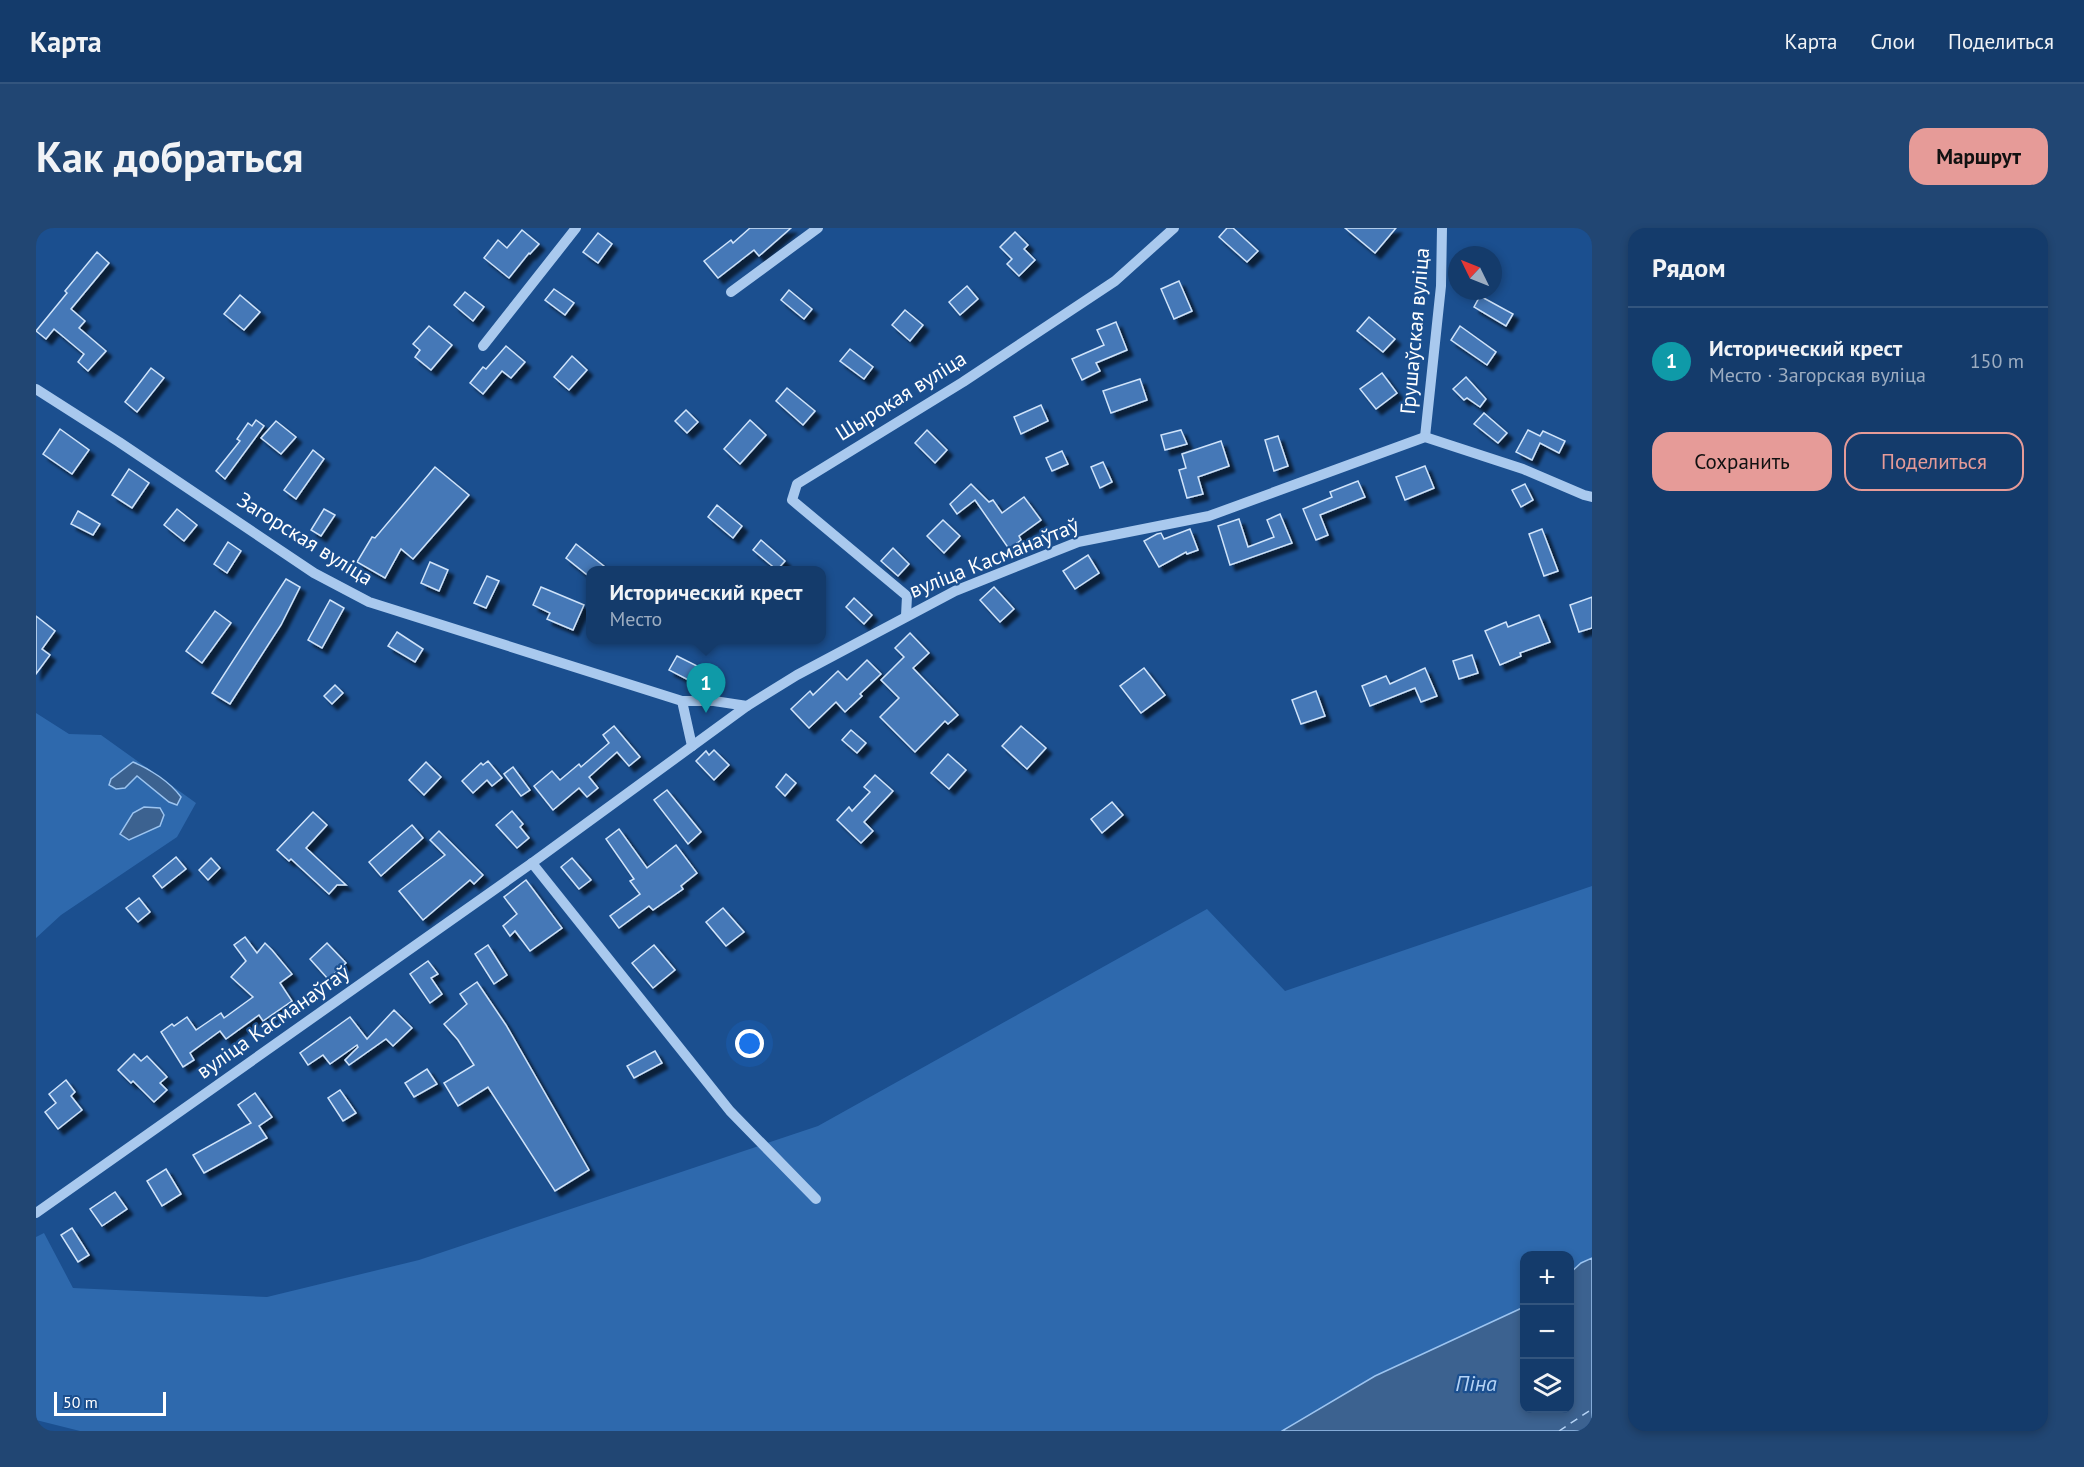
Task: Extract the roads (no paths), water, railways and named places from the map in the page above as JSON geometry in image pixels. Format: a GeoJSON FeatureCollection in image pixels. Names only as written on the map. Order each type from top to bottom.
{"type":"FeatureCollection","features":[{"type":"Feature","properties":{"kind":"street"},"geometry":{"type":"LineString","coordinates":[[483,346],[576,228]]}},
{"type":"Feature","properties":{"kind":"street"},"geometry":{"type":"LineString","coordinates":[[731,292],[818,228]]}},
{"type":"Feature","properties":{"kind":"street","name":"Шырокая вуліца"},"geometry":{"type":"LineString","coordinates":[[906,616],[907,596],[792,500],[796,484],[963,382],[1115,281],[1174,228]]}},
{"type":"Feature","properties":{"kind":"street","name":"Грушаўская вуліца"},"geometry":{"type":"LineString","coordinates":[[1425,437],[1441,286],[1442,228]]}},
{"type":"Feature","properties":{"kind":"street","name":"Загорская вуліца"},"geometry":{"type":"LineString","coordinates":[[36,389],[314,573],[369,602],[682,701],[714,701],[747,706]]}},
{"type":"Feature","properties":{"kind":"street"},"geometry":{"type":"LineString","coordinates":[[1425,437],[1523,469],[1592,497]]}},
{"type":"Feature","properties":{"kind":"street","name":"вуліца Касманаўтаў"},"geometry":{"type":"LineString","coordinates":[[36,1213],[532,862],[747,706],[797,675],[955,591],[1078,542],[1209,516],[1425,437]]}},
{"type":"Feature","properties":{"kind":"street"},"geometry":{"type":"LineString","coordinates":[[682,701],[692,746]]}},
{"type":"Feature","properties":{"kind":"street"},"geometry":{"type":"LineString","coordinates":[[532,862],[730,1111],[816,1199]]}},
{"type":"Feature","properties":{"kind":"water"},"geometry":{"type":"Polygon","coordinates":[[[133,762],[153,772],[171,786],[181,797],[177,805],[169,802],[137,776],[125,788],[116,789],[109,785],[111,779],[133,762]]]}},
{"type":"Feature","properties":{"kind":"water"},"geometry":{"type":"Polygon","coordinates":[[[144,807],[160,808],[164,815],[160,826],[129,840],[120,834],[133,813],[144,807]]]}},
{"type":"Feature","properties":{"kind":"water","name":"Піна"},"geometry":{"type":"Polygon","coordinates":[[[1592,1258],[1592,1431],[1282,1431],[1375,1376],[1520,1309],[1520,1413],[1574,1413],[1574,1269],[1592,1258]]]}},
{"type":"Feature","properties":{"kind":"place","name":"Исторический крест"},"geometry":{"type":"Point","coordinates":[706,713]}}]}
